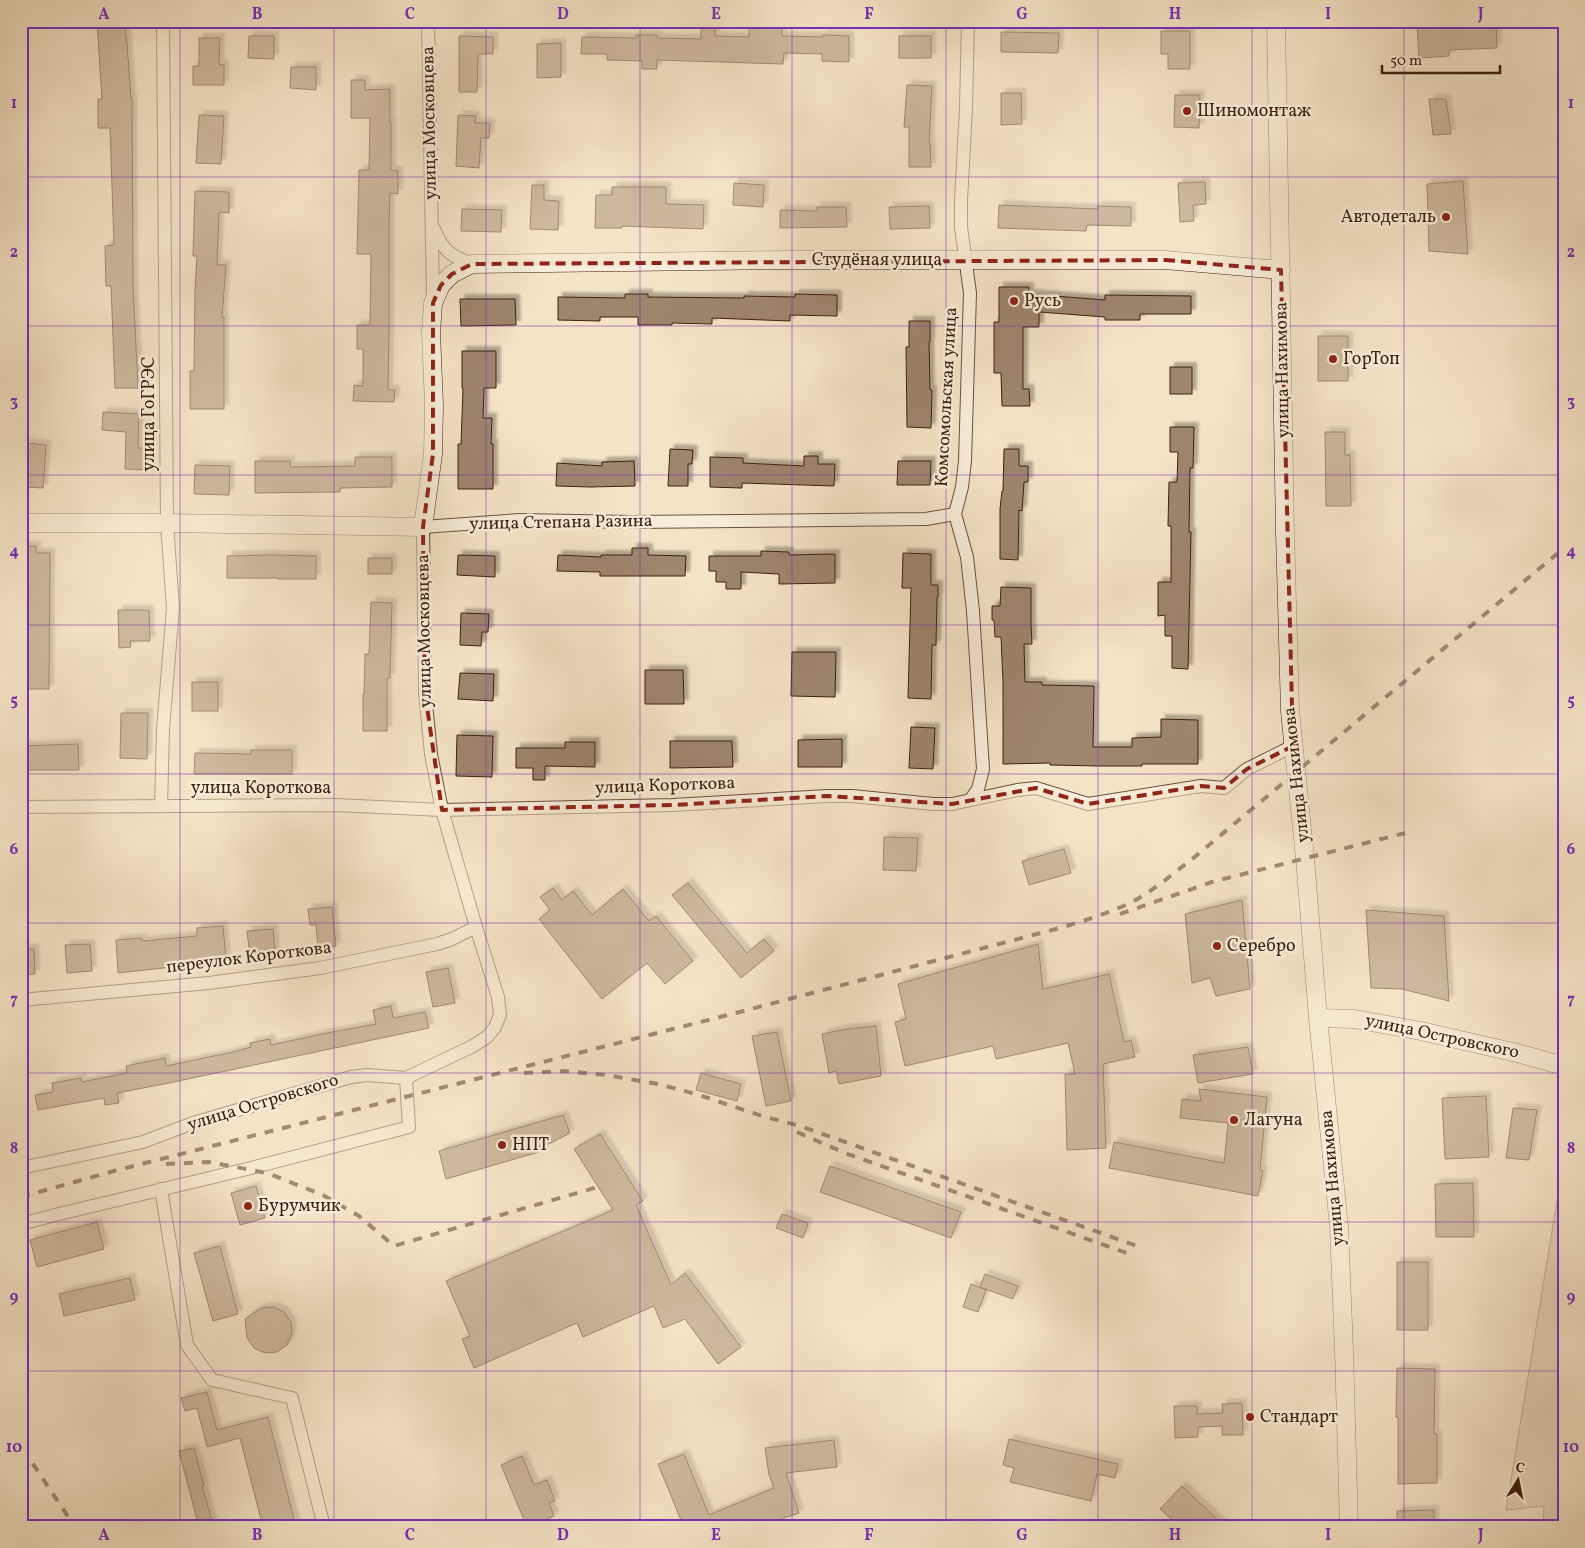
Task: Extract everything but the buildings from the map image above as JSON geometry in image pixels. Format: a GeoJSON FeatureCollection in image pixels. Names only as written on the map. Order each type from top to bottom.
{"type":"FeatureCollection","features":[{"type":"Feature","properties":{"kind":"street","name":"улица ГоГРЭС"},"geometry":{"type":"LineString","coordinates":[[161,806],[163,729],[173,608],[167,523],[163,21]]}},
{"type":"Feature","properties":{"kind":"street","name":"улица Московцева"},"geometry":{"type":"LineString","coordinates":[[428,21],[433,303],[431,332],[434,405],[433,454],[423,527],[426,711],[431,754],[442,810],[498,997],[500,1015],[495,1027]]}},
{"type":"Feature","properties":{"kind":"street","name":"Комсомольская улица"},"geometry":{"type":"LineString","coordinates":[[968,21],[961,200],[962,227],[970,293],[964,461],[962,487],[955,514],[967,557],[973,611],[983,769],[982,779],[971,799]]}},
{"type":"Feature","properties":{"kind":"street","name":"улица Нахимова"},"geometry":{"type":"LineString","coordinates":[[1276,21],[1290,711],[1339,1227],[1349,1527]]}},
{"type":"Feature","properties":{"kind":"street","name":"улица Московцева"},"geometry":{"type":"LineString","coordinates":[[432,225],[445,251],[454,258],[472,264]]}},
{"type":"Feature","properties":{"kind":"street","name":"Студёная улица"},"geometry":{"type":"LineString","coordinates":[[472,264],[792,260],[1164,260],[1281,270]]}},
{"type":"Feature","properties":{"kind":"street"},"geometry":{"type":"LineString","coordinates":[[433,303],[441,285],[452,274],[472,264]]}},
{"type":"Feature","properties":{"kind":"street","name":"улица Степана Разина"},"geometry":{"type":"LineString","coordinates":[[21,523],[423,527],[519,520],[631,522],[926,519],[955,514]]}},
{"type":"Feature","properties":{"kind":"street","name":"улица Короткова"},"geometry":{"type":"LineString","coordinates":[[21,807],[336,805],[442,810],[673,805],[827,796],[852,796],[933,804],[952,804],[1017,790],[1036,788],[1088,804],[1201,786],[1224,788],[1246,770],[1293,746]]}},
{"type":"Feature","properties":{"kind":"street","name":"переулок Короткова"},"geometry":{"type":"LineString","coordinates":[[21,1000],[209,983],[320,968],[437,944],[476,927]]}},
{"type":"Feature","properties":{"kind":"street","name":"улица Островского"},"geometry":{"type":"LineString","coordinates":[[1318,1018],[1354,1019],[1421,1031],[1564,1066]]}},
{"type":"Feature","properties":{"kind":"street","name":"улица Островского"},"geometry":{"type":"LineString","coordinates":[[21,1168],[143,1142],[193,1123],[350,1077],[367,1075],[406,1078],[473,1046],[487,1036],[495,1027]]}},
{"type":"Feature","properties":{"kind":"street"},"geometry":{"type":"LineString","coordinates":[[21,1224],[409,1127],[406,1078]]}},
{"type":"Feature","properties":{"kind":"street"},"geometry":{"type":"LineString","coordinates":[[161,1189],[188,1345],[212,1380],[292,1398],[324,1527]]}},
{"type":"Feature","properties":{"kind":"highlighted area"},"geometry":{"type":"Polygon","coordinates":[[[1165,260],[1281,270],[1293,746],[1247,769],[1224,788],[1201,786],[1088,804],[1036,788],[952,804],[827,796],[673,805],[442,810],[425,693],[423,527],[433,454],[433,303],[441,285],[452,274],[472,264],[1165,260]]]}},
{"type":"Feature","properties":{"kind":"shaded area"},"geometry":{"type":"Polygon","coordinates":[[[1564,1158],[1564,1527],[1543,1527],[1544,1506],[1506,1510],[1564,1158]]]}},
{"type":"Feature","properties":{"kind":"railway"},"geometry":{"type":"LineString","coordinates":[[21,1197],[114,1171],[728,1015],[1049,931],[1117,909],[1145,895],[1191,860],[1564,548]]}},
{"type":"Feature","properties":{"kind":"railway"},"geometry":{"type":"LineString","coordinates":[[1120,914],[1212,882],[1405,833]]}},
{"type":"Feature","properties":{"kind":"railway"},"geometry":{"type":"LineString","coordinates":[[524,1073],[564,1071],[606,1075],[658,1084],[696,1094],[762,1116],[800,1126],[1140,1247]]}},
{"type":"Feature","properties":{"kind":"railway"},"geometry":{"type":"LineString","coordinates":[[797,1132],[845,1153],[1135,1256]]}},
{"type":"Feature","properties":{"kind":"railway"},"geometry":{"type":"LineString","coordinates":[[166,1164],[209,1162],[267,1173],[323,1195],[359,1216],[394,1246],[598,1187]]}},
{"type":"Feature","properties":{"kind":"railway"},"geometry":{"type":"LineString","coordinates":[[21,1450],[31,1461],[75,1527]]}},
{"type":"Feature","properties":{"kind":"place","name":"Шиномонтаж"},"geometry":{"type":"Point","coordinates":[1187,111]}},
{"type":"Feature","properties":{"kind":"place","name":"Автодеталь"},"geometry":{"type":"Point","coordinates":[1446,217]}},
{"type":"Feature","properties":{"kind":"place","name":"Русь"},"geometry":{"type":"Point","coordinates":[1014,301]}},
{"type":"Feature","properties":{"kind":"place","name":"ГорТоп"},"geometry":{"type":"Point","coordinates":[1333,359]}},
{"type":"Feature","properties":{"kind":"place","name":"Серебро"},"geometry":{"type":"Point","coordinates":[1217,946]}},
{"type":"Feature","properties":{"kind":"place","name":"Лагуна"},"geometry":{"type":"Point","coordinates":[1234,1120]}},
{"type":"Feature","properties":{"kind":"place","name":"НПТ"},"geometry":{"type":"Point","coordinates":[502,1145]}},
{"type":"Feature","properties":{"kind":"place","name":"Бурумчик"},"geometry":{"type":"Point","coordinates":[248,1206]}},
{"type":"Feature","properties":{"kind":"place","name":"Стандарт"},"geometry":{"type":"Point","coordinates":[1250,1417]}}]}
